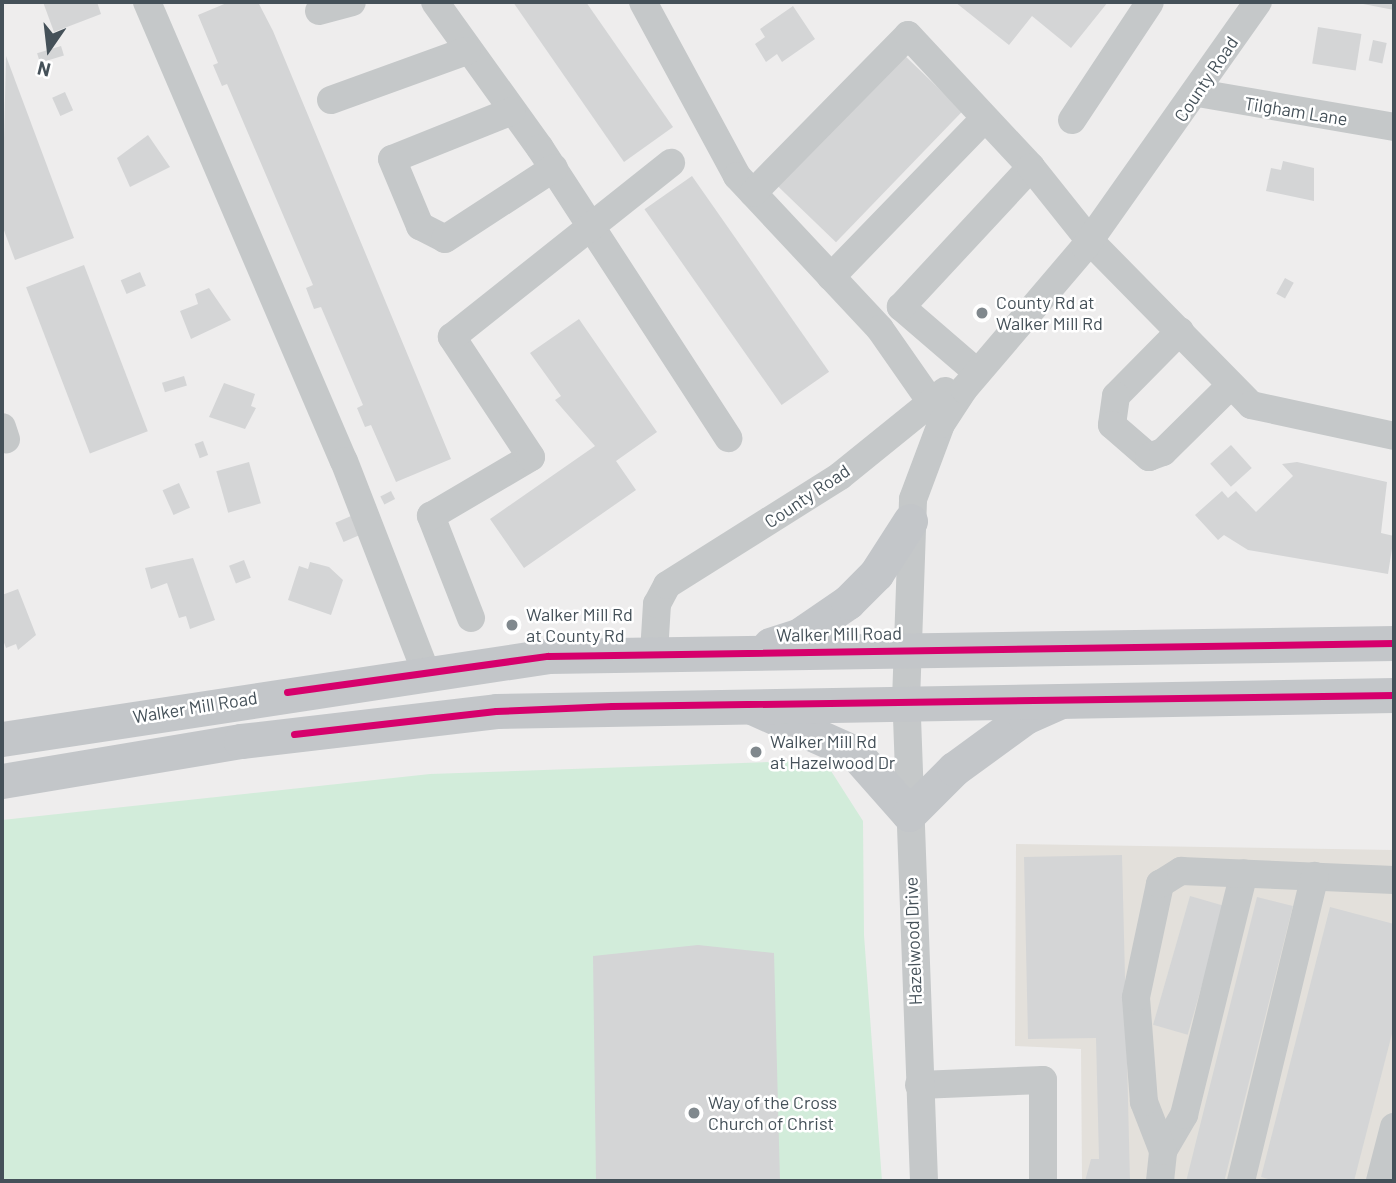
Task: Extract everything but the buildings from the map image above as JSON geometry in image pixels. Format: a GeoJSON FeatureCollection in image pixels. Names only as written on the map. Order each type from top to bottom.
{"type":"FeatureCollection","features":[{"type":"Feature","properties":{"kind":"main road"},"geometry":{"type":"LineString","coordinates":[[755,651],[800,635],[848,602],[876,574],[910,521]]}},
{"type":"Feature","properties":{"kind":"main road","name":"Walker Mill Road"},"geometry":{"type":"LineString","coordinates":[[2,739],[425,670],[654,653],[1394,643]]}},
{"type":"Feature","properties":{"kind":"main road"},"geometry":{"type":"LineString","coordinates":[[2,781],[367,723],[496,711],[1072,697],[1394,695]]}},
{"type":"Feature","properties":{"kind":"main road"},"geometry":{"type":"LineString","coordinates":[[742,703],[855,753],[909,814],[954,769],[1025,717],[1072,697]]}},
{"type":"Feature","properties":{"kind":"street"},"geometry":{"type":"LineString","coordinates":[[147,2],[344,461],[425,670]]}},
{"type":"Feature","properties":{"kind":"street"},"geometry":{"type":"LineString","coordinates":[[319,10],[352,2]]}},
{"type":"Feature","properties":{"kind":"street"},"geometry":{"type":"LineString","coordinates":[[435,2],[466,51],[554,168],[727,438]]}},
{"type":"Feature","properties":{"kind":"street"},"geometry":{"type":"LineString","coordinates":[[642,2],[726,158],[753,192],[880,329],[931,402]]}},
{"type":"Feature","properties":{"kind":"street"},"geometry":{"type":"LineString","coordinates":[[1072,120],[1150,2]]}},
{"type":"Feature","properties":{"kind":"street","name":"County Road"},"geometry":{"type":"LineString","coordinates":[[654,653],[657,604],[667,585],[840,476],[982,359],[1090,241],[1198,93],[1258,2]]}},
{"type":"Feature","properties":{"kind":"street"},"geometry":{"type":"LineString","coordinates":[[753,192],[908,35],[1031,167],[1090,241],[1180,331],[1230,386],[1274,414],[1394,436]]}},
{"type":"Feature","properties":{"kind":"street"},"geometry":{"type":"LineString","coordinates":[[331,100],[466,51]]}},
{"type":"Feature","properties":{"kind":"street","name":"Tilgham Lane"},"geometry":{"type":"LineString","coordinates":[[1198,93],[1394,127]]}},
{"type":"Feature","properties":{"kind":"street"},"geometry":{"type":"LineString","coordinates":[[512,111],[392,159],[420,226],[445,239],[554,168]]}},
{"type":"Feature","properties":{"kind":"street"},"geometry":{"type":"LineString","coordinates":[[831,277],[985,118]]}},
{"type":"Feature","properties":{"kind":"street"},"geometry":{"type":"LineString","coordinates":[[471,618],[431,516],[531,457],[452,337],[671,163]]}},
{"type":"Feature","properties":{"kind":"street"},"geometry":{"type":"LineString","coordinates":[[880,329],[1031,167]]}},
{"type":"Feature","properties":{"kind":"street"},"geometry":{"type":"LineString","coordinates":[[901,307],[982,359]]}},
{"type":"Feature","properties":{"kind":"street"},"geometry":{"type":"LineString","coordinates":[[1180,331],[1116,396],[1112,425],[1149,457],[1163,452],[1230,386]]}},
{"type":"Feature","properties":{"kind":"street","name":"County Road"},"geometry":{"type":"LineString","coordinates":[[906,701],[905,648],[910,521],[942,424],[982,359]]}},
{"type":"Feature","properties":{"kind":"street","name":"Hazelwood Drive"},"geometry":{"type":"LineString","coordinates":[[906,701],[924,1181]]}},
{"type":"Feature","properties":{"kind":"street"},"geometry":{"type":"LineString","coordinates":[[1163,1151],[1144,1102],[1136,997],[1154,901],[1160,884],[1181,871],[1394,880]]}},
{"type":"Feature","properties":{"kind":"street"},"geometry":{"type":"LineString","coordinates":[[1160,1181],[1163,1151],[1184,1115],[1244,873]]}},
{"type":"Feature","properties":{"kind":"street"},"geometry":{"type":"LineString","coordinates":[[1241,1181],[1315,876]]}},
{"type":"Feature","properties":{"kind":"street"},"geometry":{"type":"LineString","coordinates":[[919,1085],[1043,1080],[1043,1181]]}},
{"type":"Feature","properties":{"kind":"street"},"geometry":{"type":"LineString","coordinates":[[1380,1181],[1394,1127]]}},
{"type":"Feature","properties":{"kind":"shaded area"},"geometry":{"type":"Polygon","coordinates":[[[1016,844],[1394,850],[1394,1181],[1082,1181],[1081,1049],[1015,1046],[1016,844]]]}},
{"type":"Feature","properties":{"kind":"green space"},"geometry":{"type":"Polygon","coordinates":[[[824,760],[863,821],[864,935],[882,1181],[2,1181],[2,820],[430,774],[824,760]]]}},
{"type":"Feature","properties":{"kind":"cycle path"},"geometry":{"type":"LineString","coordinates":[[287,692],[548,656],[1394,643]]}},
{"type":"Feature","properties":{"kind":"cycle path"},"geometry":{"type":"LineString","coordinates":[[294,734],[496,711],[612,706],[1394,695]]}},
{"type":"Feature","properties":{"kind":"place","name":"County Rd at Walker Mill Rd"},"geometry":{"type":"Point","coordinates":[982,313]}},
{"type":"Feature","properties":{"kind":"place","name":"Walker Mill Rd at County Rd"},"geometry":{"type":"Point","coordinates":[512,625]}},
{"type":"Feature","properties":{"kind":"place","name":"Walker Mill Rd at Hazelwood Dr"},"geometry":{"type":"Point","coordinates":[756,752]}},
{"type":"Feature","properties":{"kind":"place","name":"Way of the Cross Church of Christ"},"geometry":{"type":"Point","coordinates":[694,1113]}}]}
